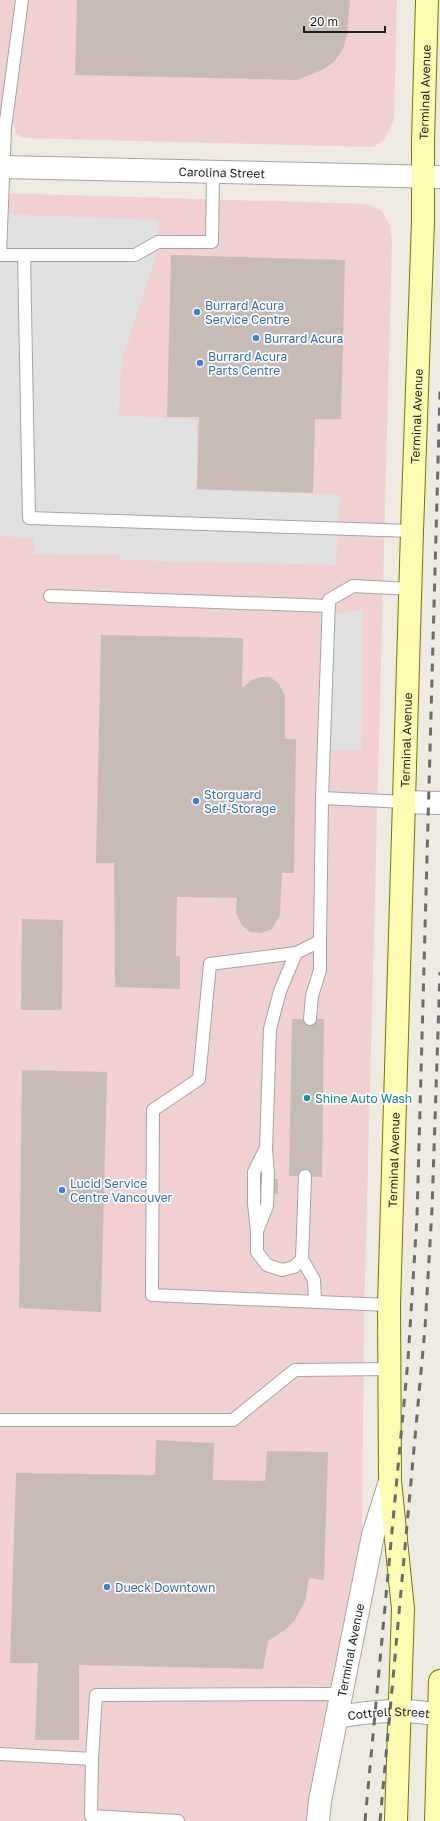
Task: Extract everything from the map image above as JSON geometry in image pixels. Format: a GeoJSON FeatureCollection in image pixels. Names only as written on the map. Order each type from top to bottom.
{"type":"FeatureCollection","features":[{"type":"Feature","properties":{"kind":"main road","name":"Terminal Avenue"},"geometry":{"type":"LineString","coordinates":[[396,1821],[403,1609],[390,1481],[389,1304],[412,531],[423,229],[431,177],[427,0]]}},
{"type":"Feature","properties":{"kind":"main road"},"geometry":{"type":"LineString","coordinates":[[436,1821],[440,1681]]}},
{"type":"Feature","properties":{"kind":"street","name":"Carolina Street"},"geometry":{"type":"LineString","coordinates":[[3,167],[431,177]]}},
{"type":"Feature","properties":{"kind":"street"},"geometry":{"type":"LineString","coordinates":[[405,802],[440,803]]}},
{"type":"Feature","properties":{"kind":"street","name":"Terminal Avenue"},"geometry":{"type":"LineString","coordinates":[[318,1821],[320,1802],[340,1694],[373,1535],[390,1481]]}},
{"type":"Feature","properties":{"kind":"street","name":"Cottrell Street"},"geometry":{"type":"LineString","coordinates":[[336,1717],[370,1711],[400,1710],[439,1714]]}},
{"type":"Feature","properties":{"kind":"lane"},"geometry":{"type":"LineString","coordinates":[[22,0],[5,128],[0,254],[24,256],[136,255],[158,242],[212,242],[213,173]]}},
{"type":"Feature","properties":{"kind":"lane"},"geometry":{"type":"LineString","coordinates":[[24,256],[29,518],[412,531]]}},
{"type":"Feature","properties":{"kind":"lane"},"geometry":{"type":"LineString","coordinates":[[310,1019],[312,996],[320,970],[322,798],[329,600],[353,586],[411,589]]}},
{"type":"Feature","properties":{"kind":"lane"},"geometry":{"type":"LineString","coordinates":[[50,596],[329,606]]}},
{"type":"Feature","properties":{"kind":"lane"},"geometry":{"type":"LineString","coordinates":[[322,798],[405,802]]}},
{"type":"Feature","properties":{"kind":"lane"},"geometry":{"type":"LineString","coordinates":[[320,941],[296,953],[210,964],[199,1079],[153,1110],[152,1295],[389,1304]]}},
{"type":"Feature","properties":{"kind":"lane"},"geometry":{"type":"LineString","coordinates":[[296,953],[280,991],[270,1029],[266,1149],[254,1172],[254,1204],[257,1230],[257,1252],[267,1265],[282,1270],[294,1267],[302,1259]]}},
{"type":"Feature","properties":{"kind":"lane"},"geometry":{"type":"LineString","coordinates":[[305,1176],[302,1259],[314,1280],[315,1301]]}},
{"type":"Feature","properties":{"kind":"lane"},"geometry":{"type":"LineString","coordinates":[[0,1420],[233,1420],[295,1370],[390,1369]]}},
{"type":"Feature","properties":{"kind":"lane"},"geometry":{"type":"LineString","coordinates":[[178,1821],[91,1816],[92,1759],[96,1695],[340,1694]]}},
{"type":"Feature","properties":{"kind":"lane"},"geometry":{"type":"LineString","coordinates":[[0,1754],[92,1759]]}},
{"type":"Feature","properties":{"kind":"shaded area"},"geometry":{"type":"Polygon","coordinates":[[[0,0],[397,0],[394,121],[384,140],[373,147],[23,138],[16,134],[14,124],[0,124],[0,0]]]}},
{"type":"Feature","properties":{"kind":"shaded area"},"geometry":{"type":"Polygon","coordinates":[[[0,193],[367,204],[382,211],[390,225],[392,240],[364,1317],[362,1534],[317,1753],[306,1821],[0,1821],[0,193]]]}},
{"type":"Feature","properties":{"kind":"shaded area"},"geometry":{"type":"Polygon","coordinates":[[[0,214],[159,220],[156,257],[121,363],[119,415],[197,420],[196,490],[340,495],[336,565],[120,560],[120,555],[34,554],[34,538],[0,536],[0,214]]]}},
{"type":"Feature","properties":{"kind":"shaded area"},"geometry":{"type":"Polygon","coordinates":[[[362,610],[361,750],[323,750],[328,615],[362,610]]]}},
{"type":"Feature","properties":{"kind":"building"},"geometry":{"type":"Polygon","coordinates":[[[77,0],[350,0],[347,35],[343,49],[334,62],[322,70],[297,80],[75,75],[77,0]]]}},
{"type":"Feature","properties":{"kind":"building","name":"Burrard Acura"},"geometry":{"type":"Polygon","coordinates":[[[171,255],[345,260],[341,419],[315,419],[313,493],[197,489],[199,417],[167,417],[171,255]]]}},
{"type":"Feature","properties":{"kind":"building","name":"Storguard Self-Storage"},"geometry":{"type":"Polygon","coordinates":[[[101,635],[243,638],[242,688],[252,680],[261,677],[270,677],[279,684],[285,696],[285,739],[296,739],[294,873],[282,873],[280,915],[272,929],[261,933],[250,932],[242,925],[236,913],[237,898],[177,897],[176,956],[180,956],[180,989],[115,987],[114,863],[96,863],[101,635]]]}},
{"type":"Feature","properties":{"kind":"building"},"geometry":{"type":"Polygon","coordinates":[[[22,919],[63,920],[62,1010],[21,1010],[22,919]]]}},
{"type":"Feature","properties":{"kind":"building","name":"Shine Auto Wash"},"geometry":{"type":"Polygon","coordinates":[[[292,1019],[324,1019],[322,1177],[289,1176],[292,1019]]]}},
{"type":"Feature","properties":{"kind":"building","name":"Lucid Service Centre Vancouver"},"geometry":{"type":"Polygon","coordinates":[[[22,1070],[107,1072],[101,1312],[19,1308],[22,1070]]]}},
{"type":"Feature","properties":{"kind":"building"},"geometry":{"type":"Polygon","coordinates":[[[247,1178],[278,1179],[278,1194],[247,1193],[247,1178]]]}},
{"type":"Feature","properties":{"kind":"building"},"geometry":{"type":"Polygon","coordinates":[[[156,1440],[214,1443],[213,1480],[265,1481],[267,1451],[328,1452],[324,1580],[309,1578],[305,1601],[295,1620],[286,1629],[268,1641],[263,1669],[79,1665],[79,1740],[35,1740],[38,1663],[10,1663],[16,1473],[155,1475],[156,1440]]]}},
{"type":"Feature","properties":{"kind":"railway"},"geometry":{"type":"LineString","coordinates":[[365,1821],[408,1360],[417,1217],[440,391]]}},
{"type":"Feature","properties":{"kind":"railway"},"geometry":{"type":"LineString","coordinates":[[380,1821],[425,1328],[432,1209],[440,972]]}},
{"type":"Feature","properties":{"kind":"place","name":"Burrard Acura Service Centre"},"geometry":{"type":"Point","coordinates":[197,312]}},
{"type":"Feature","properties":{"kind":"place","name":"Burrard Acura"},"geometry":{"type":"Point","coordinates":[256,338]}},
{"type":"Feature","properties":{"kind":"place","name":"Burrard Acura Parts Centre"},"geometry":{"type":"Point","coordinates":[200,363]}},
{"type":"Feature","properties":{"kind":"place","name":"Storguard Self-Storage"},"geometry":{"type":"Point","coordinates":[196,801]}},
{"type":"Feature","properties":{"kind":"place","name":"Shine Auto Wash"},"geometry":{"type":"Point","coordinates":[307,1098]}},
{"type":"Feature","properties":{"kind":"place","name":"Lucid Service Centre Vancouver"},"geometry":{"type":"Point","coordinates":[62,1190]}},
{"type":"Feature","properties":{"kind":"place","name":"Dueck Downtown"},"geometry":{"type":"Point","coordinates":[107,1587]}}]}
